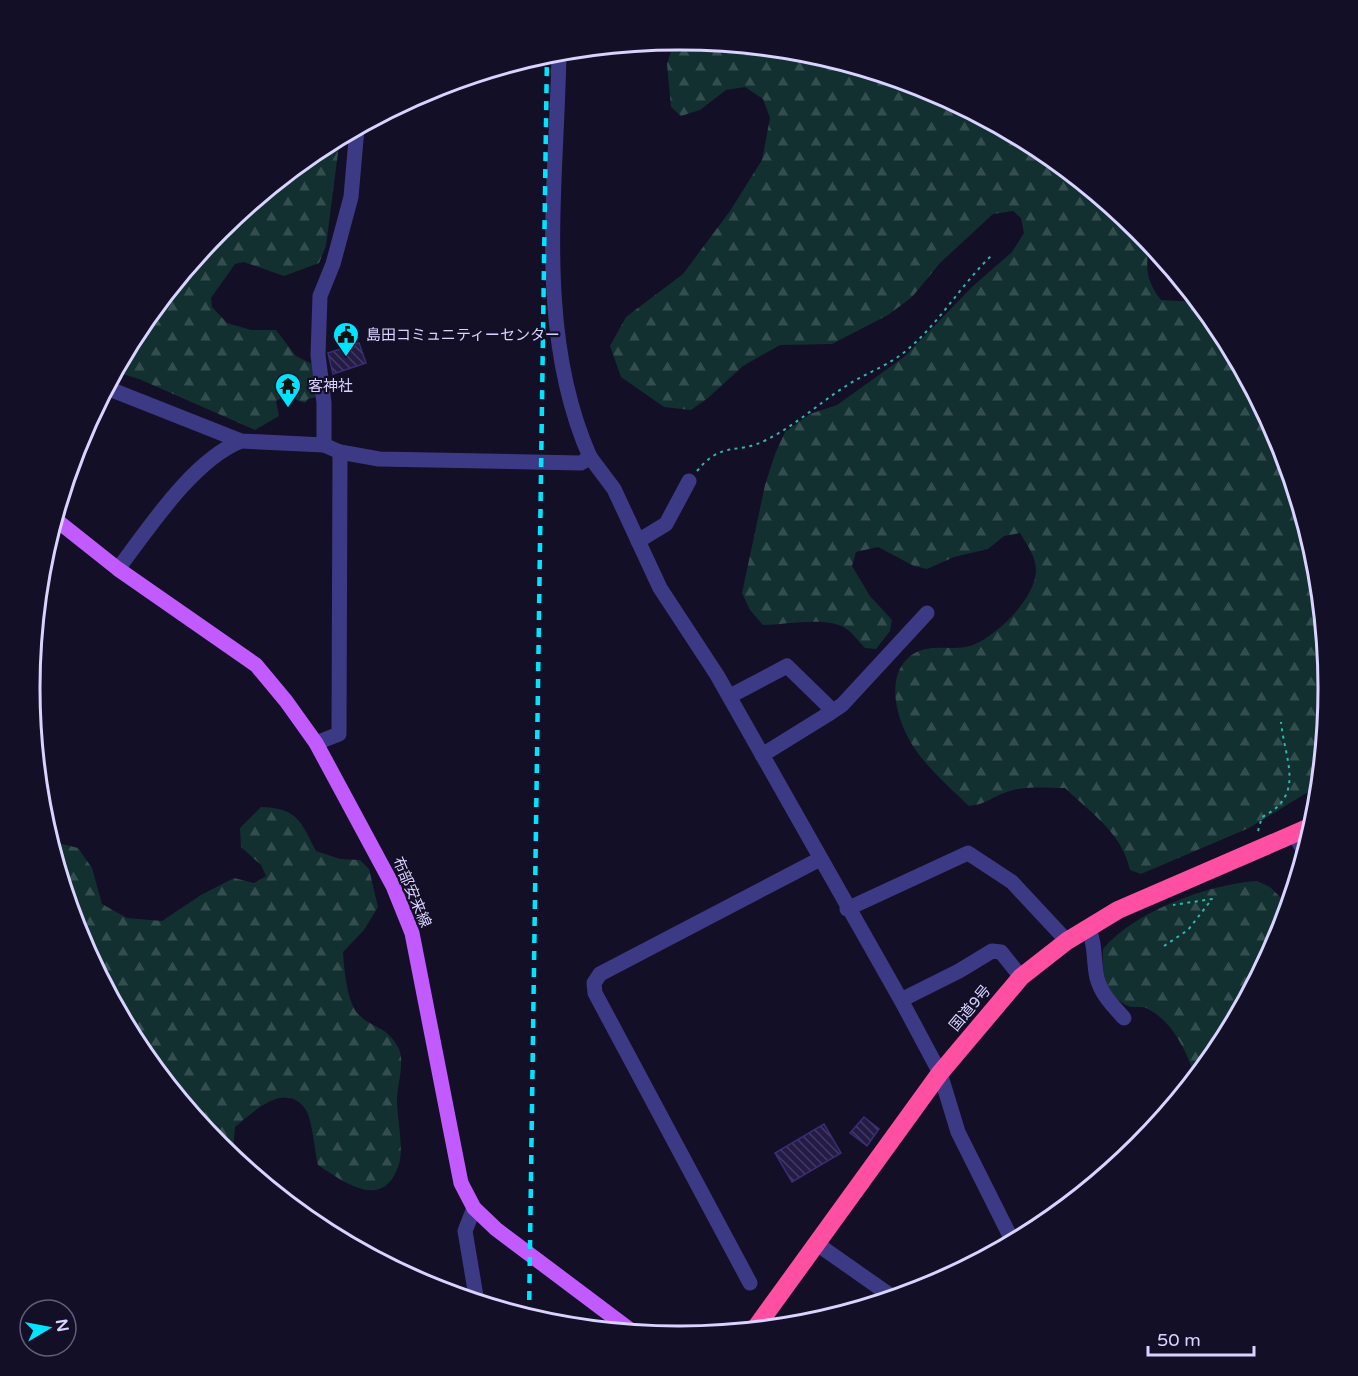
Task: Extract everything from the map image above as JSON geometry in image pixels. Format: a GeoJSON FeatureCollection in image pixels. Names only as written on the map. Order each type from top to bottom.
{"type":"FeatureCollection","features":[{"type":"Feature","properties":{"kind":"highway","name":"国道9号"},"geometry":{"type":"LineString","coordinates":[[760,1321],[940,1073],[1021,977],[1088,927],[1136,902],[1301,831]]}},
{"type":"Feature","properties":{"kind":"main road","name":"布部安来線"},"geometry":{"type":"LineString","coordinates":[[62,524],[118,569],[256,665],[286,701],[316,743],[393,886],[412,933],[462,1183],[474,1208],[496,1229],[622,1324]]}},
{"type":"Feature","properties":{"kind":"street"},"geometry":{"type":"LineString","coordinates":[[560,61],[553,285],[563,379],[574,421],[590,457],[614,489],[660,588],[717,675],[847,909],[901,1000],[940,1073],[958,1132],[1009,1234]]}},
{"type":"Feature","properties":{"kind":"street"},"geometry":{"type":"LineString","coordinates":[[324,445],[324,403],[318,355],[320,296],[333,264],[351,197],[356,137]]}},
{"type":"Feature","properties":{"kind":"street"},"geometry":{"type":"LineString","coordinates":[[114,391],[241,441],[324,445],[340,452],[379,459],[581,462],[590,457]]}},
{"type":"Feature","properties":{"kind":"street"},"geometry":{"type":"LineString","coordinates":[[118,569],[201,465],[222,448],[241,441]]}},
{"type":"Feature","properties":{"kind":"street"},"geometry":{"type":"LineString","coordinates":[[316,743],[339,734],[340,452]]}},
{"type":"Feature","properties":{"kind":"street"},"geometry":{"type":"LineString","coordinates":[[638,541],[666,524],[689,481]]}},
{"type":"Feature","properties":{"kind":"street"},"geometry":{"type":"LineString","coordinates":[[762,755],[833,711],[927,613]]}},
{"type":"Feature","properties":{"kind":"street"},"geometry":{"type":"LineString","coordinates":[[734,694],[787,666],[833,711]]}},
{"type":"Feature","properties":{"kind":"street"},"geometry":{"type":"LineString","coordinates":[[1294,834],[1299,842]]}},
{"type":"Feature","properties":{"kind":"street"},"geometry":{"type":"LineString","coordinates":[[847,909],[968,853],[1012,882],[1067,941]]}},
{"type":"Feature","properties":{"kind":"street"},"geometry":{"type":"LineString","coordinates":[[750,1283],[595,993],[594,982],[600,974],[820,859]]}},
{"type":"Feature","properties":{"kind":"street"},"geometry":{"type":"LineString","coordinates":[[1088,927],[1094,940],[1094,960],[1100,986],[1124,1018]]}},
{"type":"Feature","properties":{"kind":"street"},"geometry":{"type":"LineString","coordinates":[[901,1000],[995,950],[1001,952],[1021,977]]}},
{"type":"Feature","properties":{"kind":"street"},"geometry":{"type":"LineString","coordinates":[[474,1208],[465,1231],[476,1293]]}},
{"type":"Feature","properties":{"kind":"street"},"geometry":{"type":"LineString","coordinates":[[817,1244],[886,1292]]}},
{"type":"Feature","properties":{"kind":"path"},"geometry":{"type":"LineString","coordinates":[[689,481],[706,461],[718,452],[765,441],[848,385],[902,354],[932,327],[966,280],[991,256]]}},
{"type":"Feature","properties":{"kind":"path"},"geometry":{"type":"LineString","coordinates":[[1263,847],[1258,835],[1262,817],[1282,804],[1290,789],[1281,722]]}},
{"type":"Feature","properties":{"kind":"path"},"geometry":{"type":"LineString","coordinates":[[1164,946],[1188,930],[1212,899],[1166,907]]}},
{"type":"Feature","properties":{"kind":"green space"},"geometry":{"type":"Polygon","coordinates":[[[671,50],[721,51],[762,55],[844,71],[923,98],[961,115],[1034,157],[1100,208],[1148,255],[1149,279],[1161,300],[1188,301],[1232,369],[1269,444],[1296,523],[1312,605],[1318,688],[1316,730],[1309,792],[1249,828],[1141,874],[1130,870],[1126,857],[1113,834],[1065,788],[1011,790],[980,804],[969,806],[915,749],[901,722],[895,688],[901,668],[914,653],[931,648],[957,648],[973,645],[1003,625],[1022,604],[1034,582],[1036,566],[1020,533],[1004,536],[988,549],[954,557],[927,569],[914,566],[878,547],[856,552],[852,566],[870,596],[892,620],[890,631],[876,649],[865,648],[848,630],[837,624],[805,622],[763,625],[750,610],[742,593],[765,485],[785,432],[810,414],[837,405],[904,357],[972,287],[1012,252],[1024,233],[1021,218],[1013,211],[993,214],[940,263],[912,297],[888,315],[832,344],[780,345],[743,366],[708,398],[691,410],[664,407],[621,377],[610,346],[626,317],[683,274],[730,211],[762,160],[770,118],[763,99],[745,87],[726,90],[700,110],[681,116],[671,107],[667,64],[671,50]]]}},
{"type":"Feature","properties":{"kind":"green space"},"geometry":{"type":"Polygon","coordinates":[[[339,148],[326,246],[319,263],[284,276],[244,262],[235,264],[211,298],[212,307],[227,323],[251,330],[276,330],[296,356],[312,364],[318,397],[308,399],[305,403],[286,396],[276,401],[279,416],[255,430],[123,374],[172,299],[199,267],[258,208],[290,181],[339,148]]]}},
{"type":"Feature","properties":{"kind":"green space"},"geometry":{"type":"Polygon","coordinates":[[[261,807],[283,810],[297,818],[316,851],[340,859],[360,860],[369,869],[378,907],[364,930],[343,952],[347,984],[354,1009],[364,1019],[390,1036],[401,1054],[397,1100],[401,1141],[400,1157],[392,1179],[384,1187],[374,1190],[363,1189],[340,1179],[318,1165],[308,1114],[298,1102],[289,1098],[279,1098],[260,1107],[235,1127],[234,1144],[199,1109],[148,1043],[106,970],[74,893],[60,843],[78,848],[92,868],[102,904],[127,918],[162,921],[201,895],[234,878],[254,883],[266,876],[261,865],[241,847],[240,828],[261,807]]]}},
{"type":"Feature","properties":{"kind":"green space"},"geometry":{"type":"Polygon","coordinates":[[[1257,881],[1270,887],[1282,899],[1252,970],[1232,1007],[1192,1069],[1178,1038],[1165,1022],[1148,1009],[1129,1006],[1118,1000],[1108,988],[1105,981],[1103,949],[1117,935],[1153,912],[1196,894],[1238,883],[1257,881]]]}},
{"type":"Feature","properties":{"kind":"building","name":"島田コミュニティーセンター"},"geometry":{"type":"Polygon","coordinates":[[[359,343],[366,363],[333,374],[328,353],[359,343]]]}},
{"type":"Feature","properties":{"kind":"building"},"geometry":{"type":"Polygon","coordinates":[[[864,1117],[879,1129],[867,1146],[850,1133],[864,1117]]]}},
{"type":"Feature","properties":{"kind":"building"},"geometry":{"type":"Polygon","coordinates":[[[824,1124],[841,1153],[792,1182],[775,1153],[824,1124]]]}},
{"type":"Feature","properties":{"kind":"railway"},"geometry":{"type":"LineString","coordinates":[[529,1308],[547,64]]}},
{"type":"Feature","properties":{"kind":"place","name":"島田コミュニティーセンター"},"geometry":{"type":"Point","coordinates":[346,358]}},
{"type":"Feature","properties":{"kind":"place","name":"客神社"},"geometry":{"type":"Point","coordinates":[288,409]}}]}
